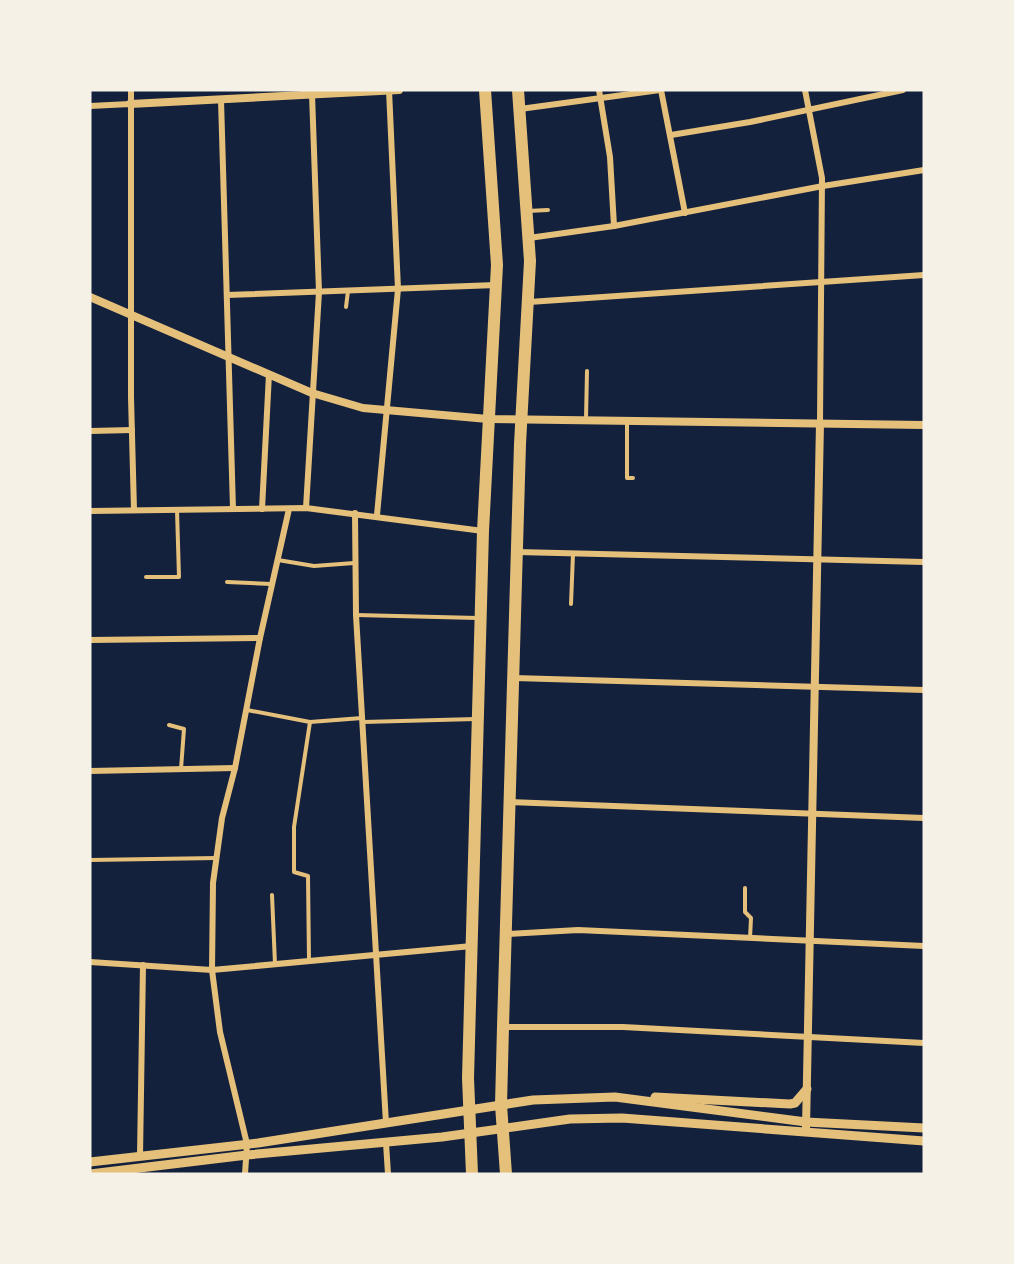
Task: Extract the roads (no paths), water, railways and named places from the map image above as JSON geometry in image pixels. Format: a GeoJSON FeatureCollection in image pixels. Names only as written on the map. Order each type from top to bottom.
{"type":"FeatureCollection","features":[{"type":"Feature","properties":{"kind":"highway"},"geometry":{"type":"LineString","coordinates":[[472,1174],[468,1110],[483,531],[497,285],[485,90]]}},
{"type":"Feature","properties":{"kind":"highway"},"geometry":{"type":"LineString","coordinates":[[506,1174],[501,1105],[502,1027],[521,419],[529,302],[529,238],[518,90]]}},
{"type":"Feature","properties":{"kind":"main road"},"geometry":{"type":"LineString","coordinates":[[90,1162],[246,1144],[501,1105],[567,1098],[638,1099],[670,1096],[790,1104],[795,1103],[807,1089]]}},
{"type":"Feature","properties":{"kind":"main road"},"geometry":{"type":"LineString","coordinates":[[638,1099],[806,1122],[924,1128]]}},
{"type":"Feature","properties":{"kind":"main road"},"geometry":{"type":"LineString","coordinates":[[90,1174],[142,1171],[247,1155],[386,1143],[560,1120],[622,1118],[924,1141]]}},
{"type":"Feature","properties":{"kind":"street"},"geometry":{"type":"LineString","coordinates":[[131,90],[134,510]]}},
{"type":"Feature","properties":{"kind":"street"},"geometry":{"type":"LineString","coordinates":[[377,515],[398,289],[389,90]]}},
{"type":"Feature","properties":{"kind":"street"},"geometry":{"type":"LineString","coordinates":[[90,106],[221,100],[256,94],[399,90]]}},
{"type":"Feature","properties":{"kind":"street"},"geometry":{"type":"LineString","coordinates":[[599,90],[610,157],[614,226]]}},
{"type":"Feature","properties":{"kind":"street"},"geometry":{"type":"LineString","coordinates":[[519,109],[600,100],[661,90],[685,213]]}},
{"type":"Feature","properties":{"kind":"street"},"geometry":{"type":"LineString","coordinates":[[805,90],[823,186],[805,1133]]}},
{"type":"Feature","properties":{"kind":"street"},"geometry":{"type":"LineString","coordinates":[[671,135],[903,90]]}},
{"type":"Feature","properties":{"kind":"street"},"geometry":{"type":"LineString","coordinates":[[306,508],[319,292],[312,94]]}},
{"type":"Feature","properties":{"kind":"street"},"geometry":{"type":"LineString","coordinates":[[221,100],[232,509]]}},
{"type":"Feature","properties":{"kind":"street"},"geometry":{"type":"LineString","coordinates":[[529,238],[573,229],[614,226],[823,186],[924,170]]}},
{"type":"Feature","properties":{"kind":"street"},"geometry":{"type":"LineString","coordinates":[[529,302],[924,275]]}},
{"type":"Feature","properties":{"kind":"street"},"geometry":{"type":"LineString","coordinates":[[227,295],[497,285]]}},
{"type":"Feature","properties":{"kind":"street"},"geometry":{"type":"LineString","coordinates":[[90,297],[312,393],[363,408],[488,419],[924,425]]}},
{"type":"Feature","properties":{"kind":"street"},"geometry":{"type":"LineString","coordinates":[[262,509],[269,374]]}},
{"type":"Feature","properties":{"kind":"street"},"geometry":{"type":"LineString","coordinates":[[90,431],[132,430]]}},
{"type":"Feature","properties":{"kind":"street"},"geometry":{"type":"LineString","coordinates":[[90,511],[306,508],[377,515],[483,531]]}},
{"type":"Feature","properties":{"kind":"street"},"geometry":{"type":"LineString","coordinates":[[245,1174],[246,1144],[220,1032],[212,970],[212,914],[216,858],[225,807],[289,509]]}},
{"type":"Feature","properties":{"kind":"street"},"geometry":{"type":"LineString","coordinates":[[355,513],[356,615],[386,1123]]}},
{"type":"Feature","properties":{"kind":"street"},"geometry":{"type":"LineString","coordinates":[[517,552],[924,562]]}},
{"type":"Feature","properties":{"kind":"street"},"geometry":{"type":"LineString","coordinates":[[90,640],[260,638]]}},
{"type":"Feature","properties":{"kind":"street"},"geometry":{"type":"LineString","coordinates":[[513,678],[924,690]]}},
{"type":"Feature","properties":{"kind":"street"},"geometry":{"type":"LineString","coordinates":[[90,771],[235,768]]}},
{"type":"Feature","properties":{"kind":"street"},"geometry":{"type":"LineString","coordinates":[[509,802],[924,818]]}},
{"type":"Feature","properties":{"kind":"street"},"geometry":{"type":"LineString","coordinates":[[505,934],[578,930],[924,946]]}},
{"type":"Feature","properties":{"kind":"street"},"geometry":{"type":"LineString","coordinates":[[90,962],[212,970],[376,953],[472,946]]}},
{"type":"Feature","properties":{"kind":"street"},"geometry":{"type":"LineString","coordinates":[[140,1156],[143,965]]}},
{"type":"Feature","properties":{"kind":"street"},"geometry":{"type":"LineString","coordinates":[[502,1027],[623,1027],[924,1043]]}},
{"type":"Feature","properties":{"kind":"street"},"geometry":{"type":"LineString","coordinates":[[386,1143],[388,1174]]}},
{"type":"Feature","properties":{"kind":"lane"},"geometry":{"type":"LineString","coordinates":[[526,210],[548,210]]}},
{"type":"Feature","properties":{"kind":"lane"},"geometry":{"type":"LineString","coordinates":[[346,307],[348,291]]}},
{"type":"Feature","properties":{"kind":"lane"},"geometry":{"type":"LineString","coordinates":[[586,420],[587,371]]}},
{"type":"Feature","properties":{"kind":"lane"},"geometry":{"type":"LineString","coordinates":[[627,421],[627,478],[633,478]]}},
{"type":"Feature","properties":{"kind":"lane"},"geometry":{"type":"LineString","coordinates":[[146,577],[179,577],[177,510]]}},
{"type":"Feature","properties":{"kind":"lane"},"geometry":{"type":"LineString","coordinates":[[571,604],[573,554]]}},
{"type":"Feature","properties":{"kind":"lane"},"geometry":{"type":"LineString","coordinates":[[278,560],[314,566],[354,563]]}},
{"type":"Feature","properties":{"kind":"lane"},"geometry":{"type":"LineString","coordinates":[[227,582],[272,584]]}},
{"type":"Feature","properties":{"kind":"lane"},"geometry":{"type":"LineString","coordinates":[[356,615],[481,618]]}},
{"type":"Feature","properties":{"kind":"lane"},"geometry":{"type":"LineString","coordinates":[[246,710],[310,722],[478,719]]}},
{"type":"Feature","properties":{"kind":"lane"},"geometry":{"type":"LineString","coordinates":[[309,961],[308,876],[294,872],[294,829],[310,722]]}},
{"type":"Feature","properties":{"kind":"lane"},"geometry":{"type":"LineString","coordinates":[[169,725],[184,729],[181,769]]}},
{"type":"Feature","properties":{"kind":"lane"},"geometry":{"type":"LineString","coordinates":[[90,860],[216,858]]}},
{"type":"Feature","properties":{"kind":"lane"},"geometry":{"type":"LineString","coordinates":[[745,888],[745,912],[751,918],[750,938]]}},
{"type":"Feature","properties":{"kind":"lane"},"geometry":{"type":"LineString","coordinates":[[272,895],[275,964]]}}]}
